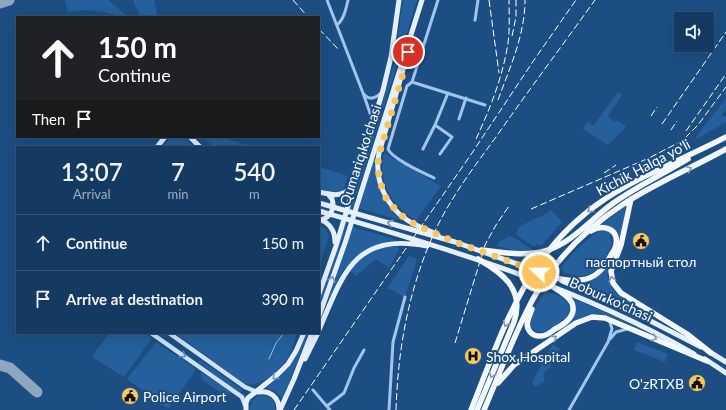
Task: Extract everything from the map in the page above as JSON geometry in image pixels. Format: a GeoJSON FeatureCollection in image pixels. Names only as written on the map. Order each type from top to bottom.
{"type":"FeatureCollection","features":[{"type":"Feature","properties":{"kind":"highway","name":"Kichik Halqa yo'li"},"geometry":{"type":"LineString","coordinates":[[471,410],[519,295],[534,269],[550,248],[576,221],[609,196],[647,175],[726,137]]}},
{"type":"Feature","properties":{"kind":"highway"},"geometry":{"type":"LineString","coordinates":[[481,250],[525,254],[540,252],[554,247],[572,238],[611,205],[701,149]]}},
{"type":"Feature","properties":{"kind":"highway","name":"Kichik Halqa yo'li"},"geometry":{"type":"LineString","coordinates":[[484,410],[532,300],[544,281],[572,246],[600,221],[632,199],[726,149]]}},
{"type":"Feature","properties":{"kind":"highway"},"geometry":{"type":"LineString","coordinates":[[632,199],[621,245],[611,269],[613,283],[621,293],[687,334],[711,353]]}},
{"type":"Feature","properties":{"kind":"highway"},"geometry":{"type":"LineString","coordinates":[[554,278],[579,281],[596,275],[605,266],[615,248],[616,238],[611,230],[604,227],[599,227],[572,246]]}},
{"type":"Feature","properties":{"kind":"highway"},"geometry":{"type":"LineString","coordinates":[[477,410],[514,320],[517,306],[514,293],[507,280],[493,267],[478,259]]}},
{"type":"Feature","properties":{"kind":"highway"},"geometry":{"type":"LineString","coordinates":[[544,281],[528,320],[528,328],[535,335],[546,335],[566,323],[572,315],[573,306],[570,300],[550,285]]}},
{"type":"Feature","properties":{"kind":"highway"},"geometry":{"type":"LineString","coordinates":[[493,389],[514,365],[576,323],[592,317],[605,318],[707,361]]}},
{"type":"Feature","properties":{"kind":"main road","name":"Qumariq ko'chasi"},"geometry":{"type":"LineString","coordinates":[[320,291],[336,246],[383,90],[391,57],[399,0]]}},
{"type":"Feature","properties":{"kind":"main road","name":"Qumariq ko'chasi"},"geometry":{"type":"LineString","coordinates":[[320,313],[345,243],[422,0]]}},
{"type":"Feature","properties":{"kind":"main road"},"geometry":{"type":"LineString","coordinates":[[418,13],[402,77],[378,156],[378,174],[381,186],[389,202],[403,217],[416,225],[455,242]]}},
{"type":"Feature","properties":{"kind":"main road"},"geometry":{"type":"LineString","coordinates":[[191,138],[199,146]]}},
{"type":"Feature","properties":{"kind":"main road"},"geometry":{"type":"LineString","coordinates":[[320,192],[338,195],[350,189],[355,182]]}},
{"type":"Feature","properties":{"kind":"main road"},"geometry":{"type":"LineString","coordinates":[[320,219],[328,216],[332,209],[332,198],[328,194]]}},
{"type":"Feature","properties":{"kind":"main road","name":"Bobur ko'chasi"},"geometry":{"type":"LineString","coordinates":[[320,203],[481,250],[554,278],[646,318],[726,362]]}},
{"type":"Feature","properties":{"kind":"main road","name":"Bobur ko'chasi"},"geometry":{"type":"LineString","coordinates":[[320,211],[478,259],[550,285],[590,301],[642,325],[726,373]]}},
{"type":"Feature","properties":{"kind":"main road"},"geometry":{"type":"LineString","coordinates":[[320,219],[328,224],[333,230],[336,246]]}},
{"type":"Feature","properties":{"kind":"main road"},"geometry":{"type":"LineString","coordinates":[[320,327],[345,274],[354,262],[365,253],[381,246],[398,243],[418,244],[452,251]]}},
{"type":"Feature","properties":{"kind":"main road"},"geometry":{"type":"LineString","coordinates":[[152,334],[242,397],[246,408]]}},
{"type":"Feature","properties":{"kind":"main road"},"geometry":{"type":"LineString","coordinates":[[170,334],[245,387],[257,392],[266,391],[274,396],[279,410]]}},
{"type":"Feature","properties":{"kind":"main road"},"geometry":{"type":"LineString","coordinates":[[246,408],[248,398],[257,392],[288,364],[295,355],[304,334]]}},
{"type":"Feature","properties":{"kind":"main road"},"geometry":{"type":"LineString","coordinates":[[294,379],[312,334]]}},
{"type":"Feature","properties":{"kind":"main road"},"geometry":{"type":"LineString","coordinates":[[279,410],[317,334]]}},
{"type":"Feature","properties":{"kind":"main road"},"geometry":{"type":"LineString","coordinates":[[194,363],[200,355]]}},
{"type":"Feature","properties":{"kind":"street"},"geometry":{"type":"LineString","coordinates":[[327,0],[363,92],[372,124]]}},
{"type":"Feature","properties":{"kind":"street"},"geometry":{"type":"LineString","coordinates":[[337,25],[346,11],[348,0]]}},
{"type":"Feature","properties":{"kind":"street"},"geometry":{"type":"LineString","coordinates":[[434,178],[406,163],[389,151],[403,97],[407,86],[412,82],[438,0]]}},
{"type":"Feature","properties":{"kind":"street"},"geometry":{"type":"LineString","coordinates":[[475,20],[478,0]]}},
{"type":"Feature","properties":{"kind":"street"},"geometry":{"type":"LineString","coordinates":[[412,82],[485,105]]}},
{"type":"Feature","properties":{"kind":"street"},"geometry":{"type":"LineString","coordinates":[[363,92],[367,97],[372,98],[376,97],[383,90]]}},
{"type":"Feature","properties":{"kind":"street"},"geometry":{"type":"LineString","coordinates":[[423,149],[448,93]]}},
{"type":"Feature","properties":{"kind":"street"},"geometry":{"type":"LineString","coordinates":[[459,118],[466,98]]}},
{"type":"Feature","properties":{"kind":"street"},"geometry":{"type":"LineString","coordinates":[[435,125],[452,137],[440,154]]}},
{"type":"Feature","properties":{"kind":"street"},"geometry":{"type":"LineString","coordinates":[[389,410],[393,342],[405,297]]}},
{"type":"Feature","properties":{"kind":"street"},"geometry":{"type":"LineString","coordinates":[[569,410],[608,342],[612,327],[611,322],[605,318]]}},
{"type":"Feature","properties":{"kind":"street"},"geometry":{"type":"LineString","coordinates":[[608,342],[618,332],[626,329],[633,329]]}},
{"type":"Feature","properties":{"kind":"street"},"geometry":{"type":"LineString","coordinates":[[327,406],[344,393],[354,368],[364,350]]}},
{"type":"Feature","properties":{"kind":"street"},"geometry":{"type":"LineString","coordinates":[[313,390],[330,410]]}},
{"type":"Feature","properties":{"kind":"shaded area"},"geometry":{"type":"Polygon","coordinates":[[[65,0],[108,0],[127,16],[95,11],[68,12],[65,0]]]}},
{"type":"Feature","properties":{"kind":"shaded area"},"geometry":{"type":"Polygon","coordinates":[[[133,0],[154,0],[158,16],[140,16],[133,0]]]}},
{"type":"Feature","properties":{"kind":"shaded area"},"geometry":{"type":"Polygon","coordinates":[[[403,0],[417,0],[336,261],[320,305],[320,298],[334,260],[394,64],[403,0]]]}},
{"type":"Feature","properties":{"kind":"shaded area"},"geometry":{"type":"Polygon","coordinates":[[[618,92],[622,95],[608,116],[615,122],[617,120],[626,127],[608,145],[583,129],[588,121],[593,126],[618,92]]]}},
{"type":"Feature","properties":{"kind":"shaded area"},"geometry":{"type":"Polygon","coordinates":[[[726,98],[726,109],[721,115],[726,117],[726,122],[697,139],[696,137],[726,98]]]}},
{"type":"Feature","properties":{"kind":"shaded area"},"geometry":{"type":"Polygon","coordinates":[[[171,138],[185,138],[193,146],[163,146],[171,138]]]}},
{"type":"Feature","properties":{"kind":"shaded area"},"geometry":{"type":"Polygon","coordinates":[[[204,138],[225,138],[251,146],[213,146],[204,138]]]}},
{"type":"Feature","properties":{"kind":"shaded area"},"geometry":{"type":"Polygon","coordinates":[[[384,153],[441,186],[416,220],[400,208],[388,192],[383,173],[382,163],[384,153]]]}},
{"type":"Feature","properties":{"kind":"shaded area"},"geometry":{"type":"Polygon","coordinates":[[[373,160],[375,160],[376,178],[382,195],[391,209],[404,221],[358,208],[373,160]]]}},
{"type":"Feature","properties":{"kind":"shaded area"},"geometry":{"type":"Polygon","coordinates":[[[320,167],[348,176],[343,191],[331,192],[320,189],[320,167]]]}},
{"type":"Feature","properties":{"kind":"shaded area"},"geometry":{"type":"Polygon","coordinates":[[[626,206],[621,237],[618,236],[612,228],[603,224],[626,206]]]}},
{"type":"Feature","properties":{"kind":"shaded area"},"geometry":{"type":"Polygon","coordinates":[[[551,210],[562,222],[541,246],[537,243],[534,247],[518,236],[516,233],[520,226],[548,213],[551,210]]]}},
{"type":"Feature","properties":{"kind":"shaded area"},"geometry":{"type":"Polygon","coordinates":[[[320,226],[325,228],[329,236],[320,263],[320,226]]]}},
{"type":"Feature","properties":{"kind":"shaded area"},"geometry":{"type":"Polygon","coordinates":[[[352,227],[394,239],[399,249],[389,268],[376,259],[356,276],[345,267],[328,299],[352,227]]]}},
{"type":"Feature","properties":{"kind":"shaded area"},"geometry":{"type":"Polygon","coordinates":[[[601,229],[608,231],[611,234],[610,238],[612,243],[601,265],[596,270],[579,276],[558,270],[579,247],[601,229]]]}},
{"type":"Feature","properties":{"kind":"shaded area"},"geometry":{"type":"Polygon","coordinates":[[[509,236],[535,251],[532,255],[497,246],[499,242],[509,236]]]}},
{"type":"Feature","properties":{"kind":"shaded area"},"geometry":{"type":"Polygon","coordinates":[[[409,256],[417,259],[405,297],[387,288],[409,256]]]}},
{"type":"Feature","properties":{"kind":"shaded area"},"geometry":{"type":"Polygon","coordinates":[[[612,258],[608,277],[614,289],[618,294],[658,319],[619,298],[581,283],[600,275],[612,258]]]}},
{"type":"Feature","properties":{"kind":"shaded area"},"geometry":{"type":"Polygon","coordinates":[[[545,291],[563,298],[568,304],[569,312],[558,324],[545,331],[538,332],[532,327],[530,328],[530,317],[545,291]]]}},
{"type":"Feature","properties":{"kind":"shaded area"},"geometry":{"type":"Polygon","coordinates":[[[573,299],[614,316],[650,334],[611,317],[594,314],[584,316],[568,326],[575,317],[576,313],[576,306],[573,299]]]}},
{"type":"Feature","properties":{"kind":"shaded area"},"geometry":{"type":"Polygon","coordinates":[[[108,334],[146,334],[152,338],[124,377],[92,357],[108,334]]]}},
{"type":"Feature","properties":{"kind":"shaded area"},"geometry":{"type":"Polygon","coordinates":[[[176,334],[297,334],[290,354],[277,371],[265,380],[258,383],[245,384],[176,334]]]}},
{"type":"Feature","properties":{"kind":"shaded area"},"geometry":{"type":"Polygon","coordinates":[[[307,334],[309,334],[282,399],[275,391],[266,388],[286,370],[299,350],[307,334]]]}},
{"type":"Feature","properties":{"kind":"shaded area"},"geometry":{"type":"Polygon","coordinates":[[[156,342],[195,368],[193,374],[168,409],[127,379],[156,342]]]}},
{"type":"Feature","properties":{"kind":"shaded area"},"geometry":{"type":"Polygon","coordinates":[[[637,342],[668,354],[665,362],[634,350],[637,342]]]}},
{"type":"Feature","properties":{"kind":"shaded area"},"geometry":{"type":"Polygon","coordinates":[[[553,344],[560,349],[550,366],[552,367],[545,372],[545,381],[535,387],[532,382],[553,344]]]}},
{"type":"Feature","properties":{"kind":"shaded area"},"geometry":{"type":"Polygon","coordinates":[[[200,360],[243,390],[240,393],[198,362],[200,360]]]}},
{"type":"Feature","properties":{"kind":"shaded area"},"geometry":{"type":"Polygon","coordinates":[[[201,372],[233,393],[224,395],[201,379],[201,372]]]}},
{"type":"Feature","properties":{"kind":"shaded area"},"geometry":{"type":"Polygon","coordinates":[[[260,395],[272,398],[275,410],[250,410],[252,401],[260,395]]]}},
{"type":"Feature","properties":{"kind":"waterway"},"geometry":{"type":"LineString","coordinates":[[269,359],[276,343],[283,334]]}},
{"type":"Feature","properties":{"kind":"taxiway"},"geometry":{"type":"LineString","coordinates":[[0,3],[9,0]]}},
{"type":"Feature","properties":{"kind":"taxiway"},"geometry":{"type":"LineString","coordinates":[[0,365],[10,368],[37,392]]}},
{"type":"Feature","properties":{"kind":"railway"},"geometry":{"type":"LineString","coordinates":[[293,0],[307,16]]}},
{"type":"Feature","properties":{"kind":"railway"},"geometry":{"type":"LineString","coordinates":[[489,0],[499,73]]}},
{"type":"Feature","properties":{"kind":"railway"},"geometry":{"type":"LineString","coordinates":[[476,139],[491,104],[503,68],[509,38],[509,0]]}},
{"type":"Feature","properties":{"kind":"railway"},"geometry":{"type":"LineString","coordinates":[[512,36],[516,17],[516,0]]}},
{"type":"Feature","properties":{"kind":"railway"},"geometry":{"type":"LineString","coordinates":[[498,100],[520,38],[525,0]]}},
{"type":"Feature","properties":{"kind":"railway"},"geometry":{"type":"LineString","coordinates":[[294,410],[576,0]]}},
{"type":"Feature","properties":{"kind":"railway"},"geometry":{"type":"LineString","coordinates":[[396,410],[399,363],[406,318],[418,274],[441,218],[463,182],[595,0]]}},
{"type":"Feature","properties":{"kind":"railway"},"geometry":{"type":"LineString","coordinates":[[320,30],[339,50]]}},
{"type":"Feature","properties":{"kind":"railway"},"geometry":{"type":"LineString","coordinates":[[662,124],[726,32]]}},
{"type":"Feature","properties":{"kind":"railway"},"geometry":{"type":"LineString","coordinates":[[686,131],[726,74]]}},
{"type":"Feature","properties":{"kind":"railway"},"geometry":{"type":"LineString","coordinates":[[531,209],[649,158],[674,145],[685,138],[698,125],[726,87]]}},
{"type":"Feature","properties":{"kind":"railway"},"geometry":{"type":"LineString","coordinates":[[651,116],[657,107]]}},
{"type":"Feature","properties":{"kind":"railway"},"geometry":{"type":"LineString","coordinates":[[671,130],[677,121]]}},
{"type":"Feature","properties":{"kind":"railway"},"geometry":{"type":"LineString","coordinates":[[604,173],[616,165]]}},
{"type":"Feature","properties":{"kind":"railway"},"geometry":{"type":"LineString","coordinates":[[455,343],[485,245],[509,206]]}},
{"type":"Feature","properties":{"kind":"place","name":"паспортный стол"},"geometry":{"type":"Point","coordinates":[641,241]}},
{"type":"Feature","properties":{"kind":"place","name":"Shox Hospital"},"geometry":{"type":"Point","coordinates":[473,356]}},
{"type":"Feature","properties":{"kind":"place","name":"O'zRTXB"},"geometry":{"type":"Point","coordinates":[697,383]}},
{"type":"Feature","properties":{"kind":"place","name":"Police Airport"},"geometry":{"type":"Point","coordinates":[130,396]}},
{"type":"Feature","properties":{"kind":"route"},"geometry":{"type":"LineString","coordinates":[[408,52],[378,158],[379,179],[386,198],[399,214],[416,225],[455,242],[481,250],[539,272]]}}]}
